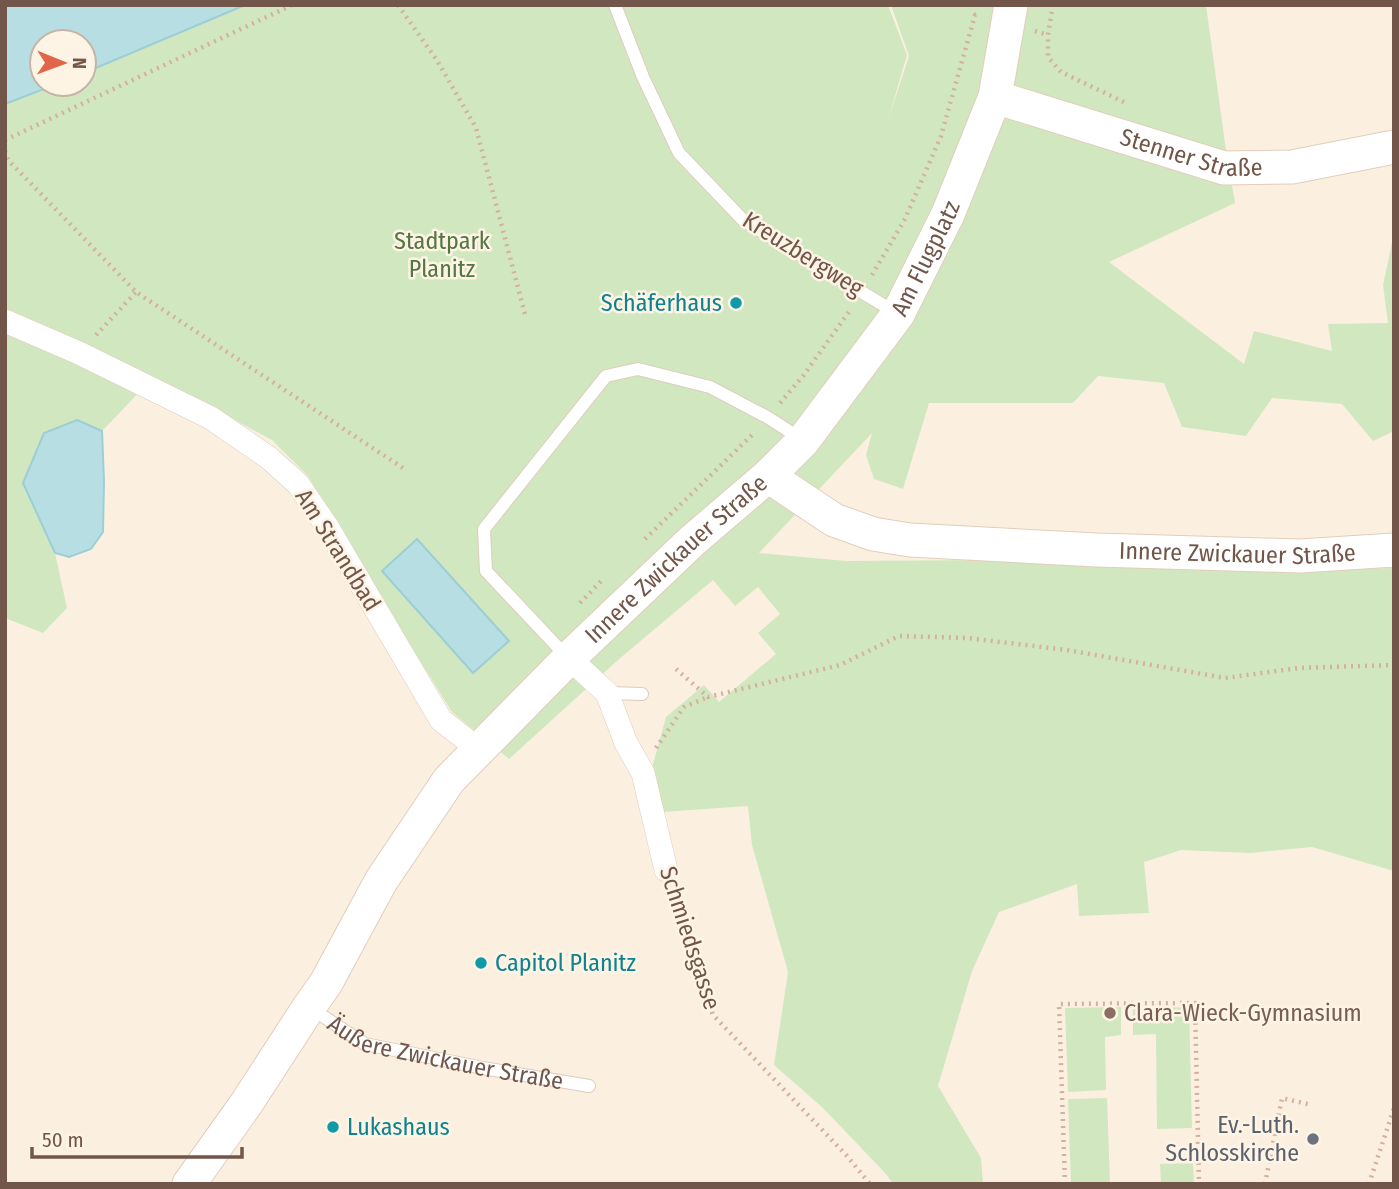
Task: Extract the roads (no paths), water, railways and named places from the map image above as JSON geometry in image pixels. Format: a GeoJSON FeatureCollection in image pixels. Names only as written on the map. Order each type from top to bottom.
{"type":"FeatureCollection","features":[{"type":"Feature","properties":{"kind":"main road","name":"Am Flugplatz"},"geometry":{"type":"LineString","coordinates":[[768,477],[803,440],[898,314],[948,214],[995,97],[1010,15]]}},
{"type":"Feature","properties":{"kind":"main road","name":"Stenner Straße"},"geometry":{"type":"LineString","coordinates":[[995,97],[1224,168],[1292,167],[1394,147]]}},
{"type":"Feature","properties":{"kind":"main road","name":"Innere Zwickauer Straße"},"geometry":{"type":"LineString","coordinates":[[317,995],[380,881],[449,780],[478,749],[559,648],[768,477],[834,520],[873,534],[910,540],[1097,550],[1300,556],[1394,550]]}},
{"type":"Feature","properties":{"kind":"main road","name":"Äußere Zwickauer Straße"},"geometry":{"type":"LineString","coordinates":[[189,1184],[246,1104],[317,995]]}},
{"type":"Feature","properties":{"kind":"street","name":"Am Strandbad"},"geometry":{"type":"LineString","coordinates":[[5,321],[79,353],[211,418],[269,458],[298,484],[328,528],[441,720],[478,749]]}},
{"type":"Feature","properties":{"kind":"street","name":"Schmiedsgasse"},"geometry":{"type":"LineString","coordinates":[[559,648],[607,693],[626,743],[643,773],[666,870]]}},
{"type":"Feature","properties":{"kind":"lane","name":"Kreuzbergweg"},"geometry":{"type":"LineString","coordinates":[[615,5],[643,77],[679,153],[743,220],[898,314]]}},
{"type":"Feature","properties":{"kind":"lane"},"geometry":{"type":"LineString","coordinates":[[559,648],[486,570],[484,529],[606,376],[638,369],[710,387],[767,417],[803,440]]}},
{"type":"Feature","properties":{"kind":"lane"},"geometry":{"type":"LineString","coordinates":[[607,693],[642,694]]}},
{"type":"Feature","properties":{"kind":"lane","name":"Äußere Zwickauer Straße"},"geometry":{"type":"LineString","coordinates":[[317,995],[365,1044],[484,1069],[589,1086]]}},
{"type":"Feature","properties":{"kind":"water"},"geometry":{"type":"Polygon","coordinates":[[[5,5],[245,5],[98,67],[98,28],[28,28],[28,95],[5,104],[5,5]]]}},
{"type":"Feature","properties":{"kind":"water"},"geometry":{"type":"Polygon","coordinates":[[[77,420],[102,431],[103,532],[91,549],[69,557],[55,553],[23,483],[44,433],[77,420]]]}},
{"type":"Feature","properties":{"kind":"water"},"geometry":{"type":"Polygon","coordinates":[[[417,539],[509,641],[473,673],[382,571],[417,539]]]}},
{"type":"Feature","properties":{"kind":"place","name":"Schäferhaus"},"geometry":{"type":"Point","coordinates":[736,303]}},
{"type":"Feature","properties":{"kind":"place","name":"Capitol Planitz"},"geometry":{"type":"Point","coordinates":[481,963]}},
{"type":"Feature","properties":{"kind":"place","name":"Clara-Wieck-Gymnasium"},"geometry":{"type":"Point","coordinates":[1110,1013]}},
{"type":"Feature","properties":{"kind":"place","name":"Lukashaus"},"geometry":{"type":"Point","coordinates":[333,1127]}},
{"type":"Feature","properties":{"kind":"place","name":"Ev.-Luth. Schlosskirche"},"geometry":{"type":"Point","coordinates":[1313,1139]}},
{"type":"Feature","properties":{"kind":"park label","name":"Stadtpark Planitz"},"geometry":{"type":"Point","coordinates":[442,255]}}]}
